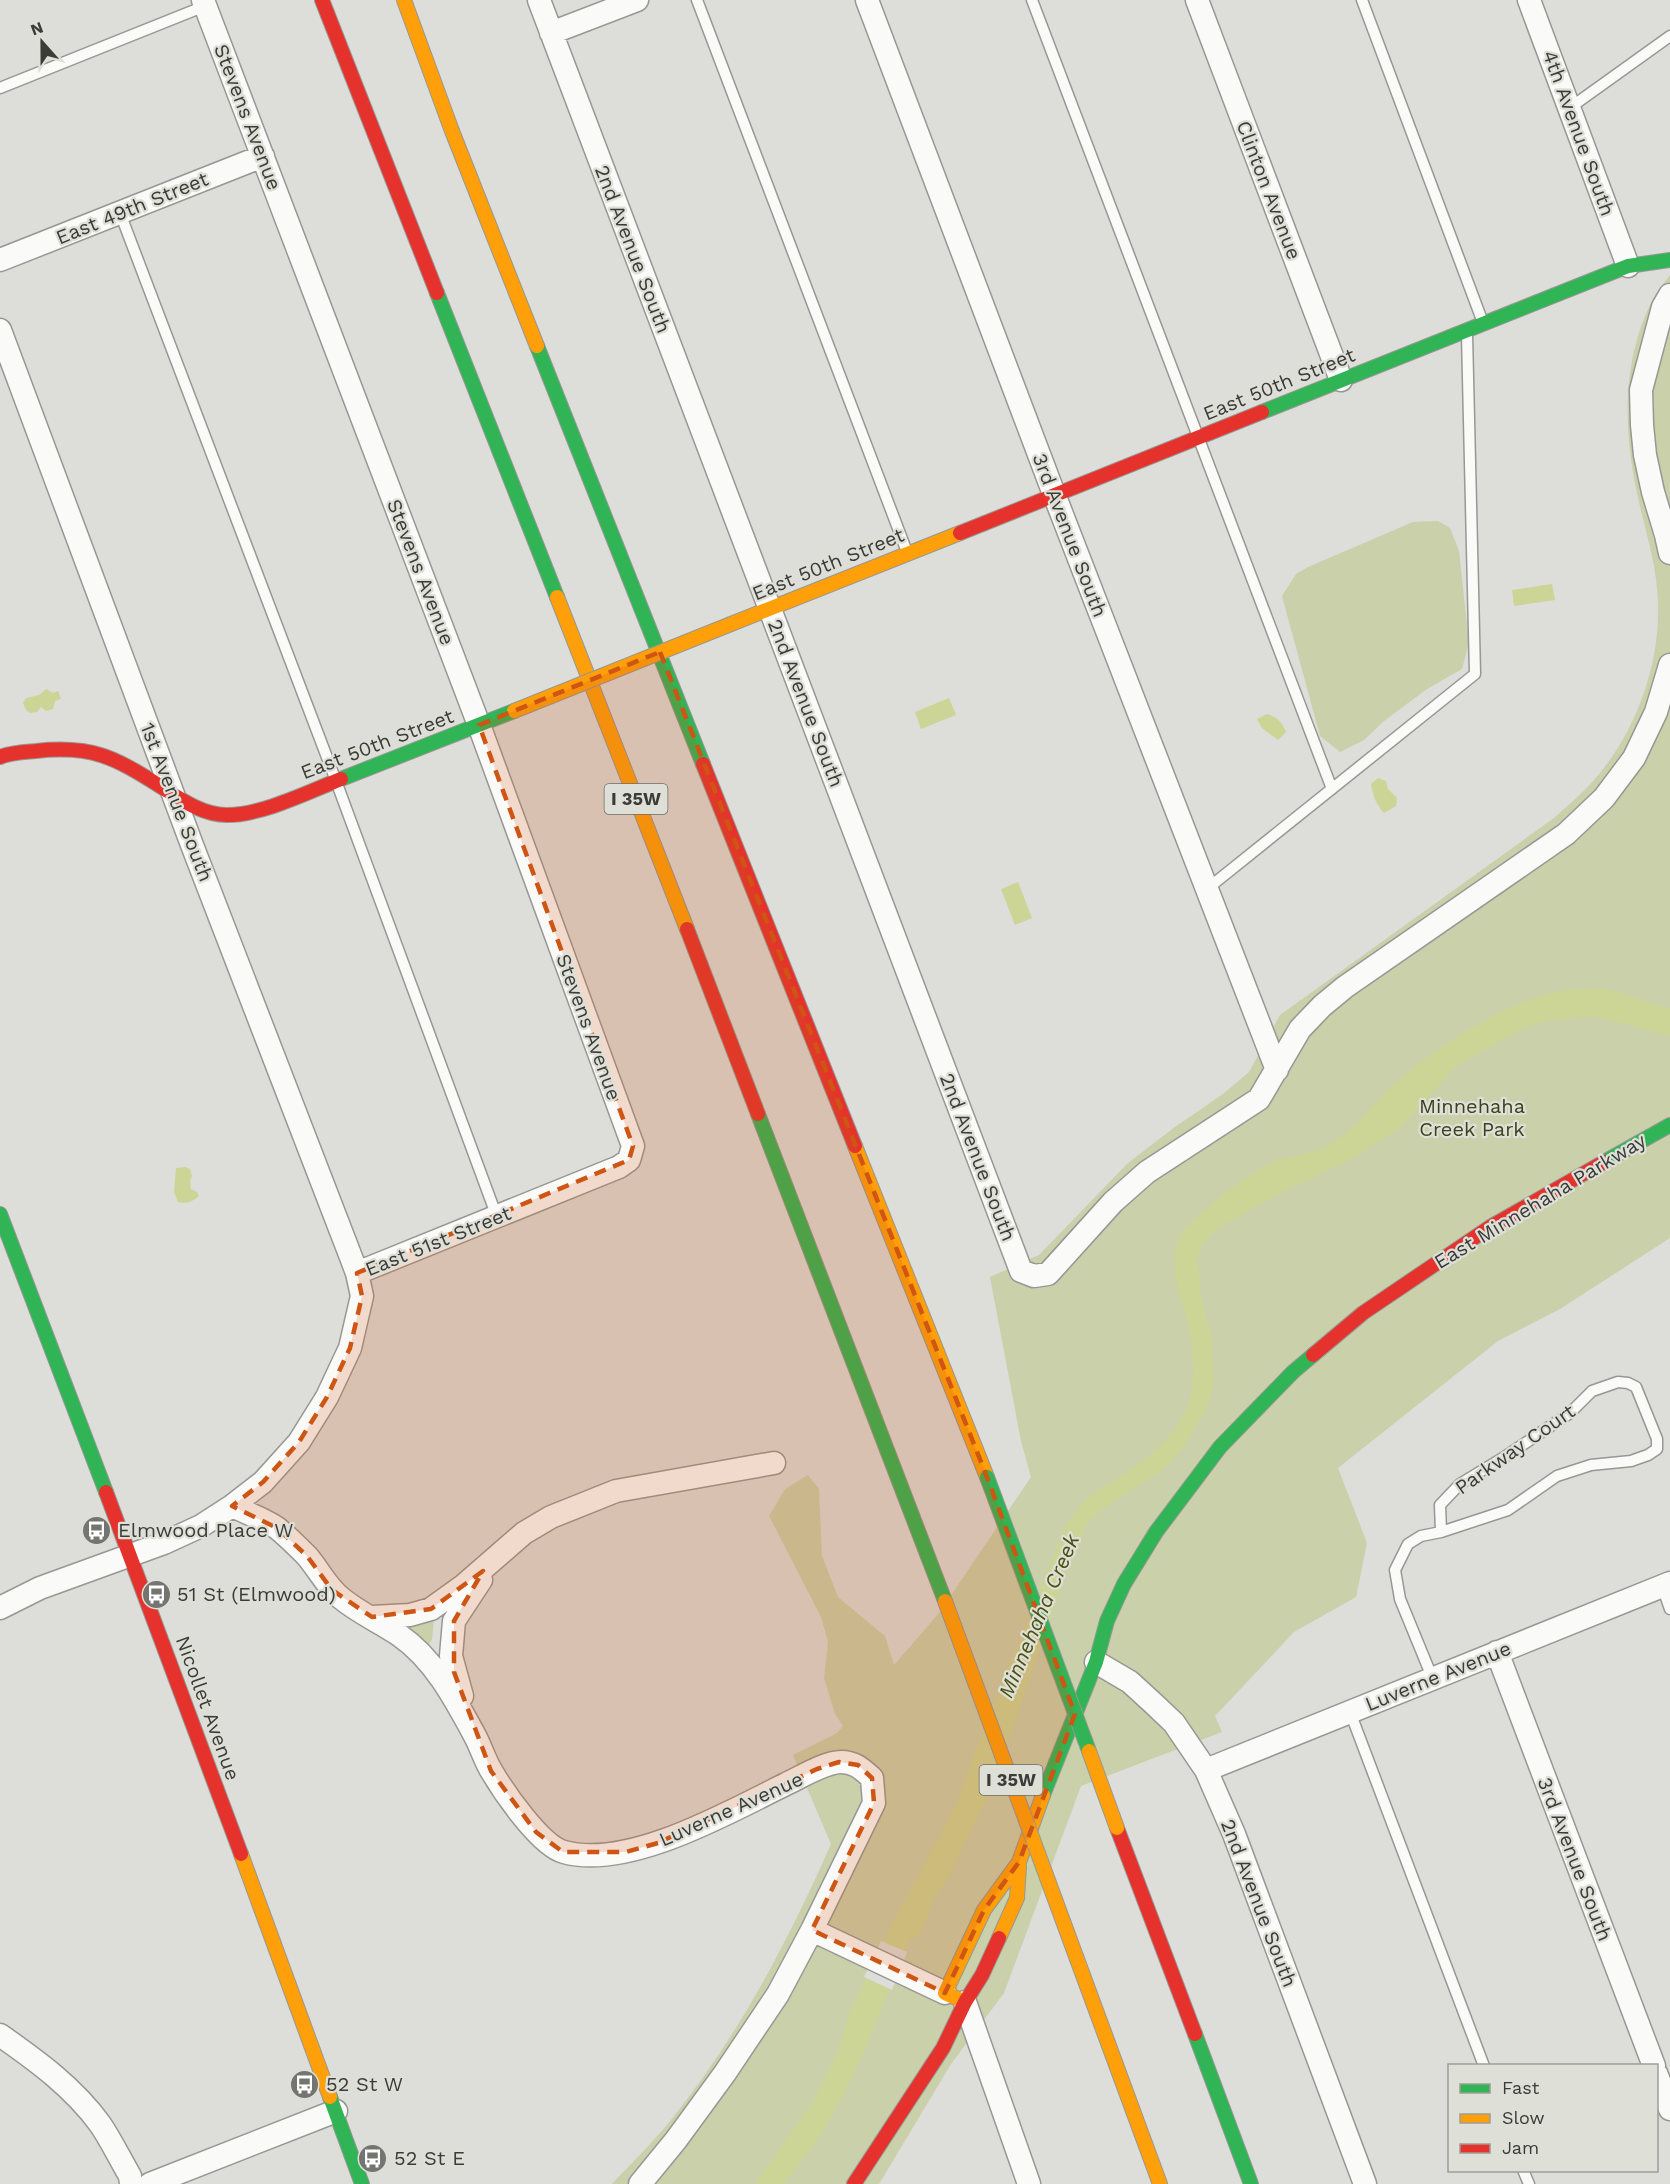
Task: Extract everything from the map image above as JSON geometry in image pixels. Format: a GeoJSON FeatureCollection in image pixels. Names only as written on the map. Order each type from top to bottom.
{"type":"FeatureCollection","features":[{"type":"Feature","properties":{"kind":"main road","name":"I 35W"},"geometry":{"type":"LineString","coordinates":[[322,0],[655,846],[945,1601],[1160,2184]]}},
{"type":"Feature","properties":{"kind":"main road"},"geometry":{"type":"LineString","coordinates":[[404,0],[452,131],[987,1477],[1251,2184]]}},
{"type":"Feature","properties":{"kind":"main road","name":"East 50th Street"},"geometry":{"type":"LineString","coordinates":[[0,756],[64,748],[98,753],[129,766],[173,794],[212,813],[228,815],[269,807],[1628,266],[1670,260]]}},
{"type":"Feature","properties":{"kind":"main road","name":"East Minnehaha Parkway"},"geometry":{"type":"LineString","coordinates":[[854,2184],[943,2048],[955,1997],[979,1919],[1019,1862],[1047,1783],[1096,1662],[1107,1621],[1124,1584],[1156,1532],[1220,1447],[1293,1372],[1363,1313],[1438,1261],[1534,1200],[1670,1125]]}},
{"type":"Feature","properties":{"kind":"main road","name":"Nicollet Avenue"},"geometry":{"type":"LineString","coordinates":[[0,1214],[131,1556],[362,2184]]}},
{"type":"Feature","properties":{"kind":"main road","name":"East Minnehaha Parkway"},"geometry":{"type":"LineString","coordinates":[[955,1997],[982,1975],[1017,1898],[1020,1880],[1019,1862]]}},
{"type":"Feature","properties":{"kind":"street","name":"2nd Avenue South"},"geometry":{"type":"LineString","coordinates":[[538,0],[1021,1271],[1034,1276],[1048,1274],[1113,1202],[1147,1172],[1259,1099],[1277,1070]]}},
{"type":"Feature","properties":{"kind":"street"},"geometry":{"type":"LineString","coordinates":[[551,33],[637,0]]}},
{"type":"Feature","properties":{"kind":"street","name":"3rd Avenue South"},"geometry":{"type":"LineString","coordinates":[[867,0],[1054,494],[1277,1070]]}},
{"type":"Feature","properties":{"kind":"street","name":"Clinton Avenue"},"geometry":{"type":"LineString","coordinates":[[1197,0],[1341,380]]}},
{"type":"Feature","properties":{"kind":"street","name":"4th Avenue South"},"geometry":{"type":"LineString","coordinates":[[1529,0],[1628,266]]}},
{"type":"Feature","properties":{"kind":"street","name":"Stevens Avenue"},"geometry":{"type":"LineString","coordinates":[[204,3],[479,725],[633,1146]]}},
{"type":"Feature","properties":{"kind":"street","name":"East 49th Street"},"geometry":{"type":"LineString","coordinates":[[0,260],[263,156]]}},
{"type":"Feature","properties":{"kind":"street"},"geometry":{"type":"LineString","coordinates":[[1670,295],[1663,307],[1641,390],[1645,455],[1670,553]]}},
{"type":"Feature","properties":{"kind":"street","name":"1st Avenue South"},"geometry":{"type":"LineString","coordinates":[[0,330],[173,794],[357,1273]]}},
{"type":"Feature","properties":{"kind":"street"},"geometry":{"type":"LineString","coordinates":[[1277,1070],[1300,1029],[1322,1006],[1345,987],[1566,834],[1604,798],[1634,758],[1656,712],[1670,665]]}},
{"type":"Feature","properties":{"kind":"street","name":"East 51st Street"},"geometry":{"type":"LineString","coordinates":[[0,1608],[40,1588],[131,1556],[201,1526],[263,1482],[299,1442],[327,1397],[350,1348],[362,1296],[357,1273],[619,1167],[629,1160],[633,1146]]}},
{"type":"Feature","properties":{"kind":"street"},"geometry":{"type":"LineString","coordinates":[[372,1617],[410,1615],[431,1609],[463,1586],[524,1533],[551,1517],[616,1491],[774,1463]]}},
{"type":"Feature","properties":{"kind":"street","name":"Luverne Avenue"},"geometry":{"type":"LineString","coordinates":[[232,1506],[277,1528],[307,1556],[332,1590],[342,1599],[401,1636],[424,1657],[441,1678],[475,1737],[491,1771],[513,1803],[536,1832],[562,1852],[589,1855],[626,1852],[658,1843],[701,1826],[817,1769],[839,1762],[858,1765],[872,1778],[874,1803],[812,1930]]}},
{"type":"Feature","properties":{"kind":"street","name":"Luverne Avenue"},"geometry":{"type":"LineString","coordinates":[[475,1737],[454,1672],[451,1656],[453,1621],[498,1554]]}},
{"type":"Feature","properties":{"kind":"street","name":"Luverne Avenue"},"geometry":{"type":"LineString","coordinates":[[1206,1770],[1432,1677],[1666,1585]]}},
{"type":"Feature","properties":{"kind":"street","name":"3rd Avenue South"},"geometry":{"type":"LineString","coordinates":[[1497,1652],[1653,2064]]}},
{"type":"Feature","properties":{"kind":"street","name":"2nd Avenue South"},"geometry":{"type":"LineString","coordinates":[[1096,1662],[1130,1682],[1154,1704],[1174,1724],[1206,1770],[1234,1834],[1365,2184]]}},
{"type":"Feature","properties":{"kind":"street"},"geometry":{"type":"LineString","coordinates":[[640,2184],[676,2140],[758,2026],[812,1930],[955,1997],[1029,2184]]}},
{"type":"Feature","properties":{"kind":"street"},"geometry":{"type":"LineString","coordinates":[[0,2035],[43,2065],[79,2099],[100,2124],[130,2176],[131,2184]]}},
{"type":"Feature","properties":{"kind":"street"},"geometry":{"type":"LineString","coordinates":[[1658,2078],[1670,2109]]}},
{"type":"Feature","properties":{"kind":"street"},"geometry":{"type":"LineString","coordinates":[[150,2184],[336,2112]]}},
{"type":"Feature","properties":{"kind":"lane"},"geometry":{"type":"LineString","coordinates":[[697,0],[907,554]]}},
{"type":"Feature","properties":{"kind":"lane"},"geometry":{"type":"LineString","coordinates":[[1032,0],[1332,789]]}},
{"type":"Feature","properties":{"kind":"lane"},"geometry":{"type":"LineString","coordinates":[[1362,0],[1483,324]]}},
{"type":"Feature","properties":{"kind":"lane"},"geometry":{"type":"LineString","coordinates":[[0,88],[204,3]]}},
{"type":"Feature","properties":{"kind":"lane"},"geometry":{"type":"LineString","coordinates":[[1570,107],[1670,36]]}},
{"type":"Feature","properties":{"kind":"lane"},"geometry":{"type":"LineString","coordinates":[[120,213],[336,781],[497,1217]]}},
{"type":"Feature","properties":{"kind":"lane"},"geometry":{"type":"LineString","coordinates":[[1206,889],[1475,674],[1467,330]]}},
{"type":"Feature","properties":{"kind":"lane","name":"Parkway Court"},"geometry":{"type":"LineString","coordinates":[[1432,1677],[1400,1599],[1395,1570],[1408,1544],[1421,1536],[1442,1532],[1508,1510],[1557,1476],[1592,1465],[1631,1461],[1657,1449],[1657,1439],[1636,1387],[1618,1382],[1592,1391],[1570,1413],[1460,1484],[1440,1505],[1442,1532]]}},
{"type":"Feature","properties":{"kind":"lane"},"geometry":{"type":"LineString","coordinates":[[1666,1585],[1670,1609]]}},
{"type":"Feature","properties":{"kind":"lane"},"geometry":{"type":"LineString","coordinates":[[1350,1712],[1483,2064]]}},
{"type":"Feature","properties":{"kind":"highlighted area"},"geometry":{"type":"Polygon","coordinates":[[[660,652],[987,1477],[1075,1714],[1019,1862],[984,1910],[945,1993],[812,1930],[874,1803],[872,1778],[858,1765],[839,1762],[817,1769],[658,1843],[626,1852],[563,1852],[536,1832],[491,1771],[454,1672],[454,1621],[483,1571],[431,1609],[372,1617],[332,1590],[307,1556],[277,1528],[232,1506],[263,1482],[299,1442],[327,1397],[350,1348],[362,1296],[357,1273],[629,1160],[633,1146],[479,725],[660,652]]]}},
{"type":"Feature","properties":{"kind":"green space","name":"Minnehaha Creek Park"},"geometry":{"type":"Polygon","coordinates":[[[1670,275],[1670,1238],[1560,1309],[1498,1341],[1338,1468],[1367,1543],[1356,1597],[1294,1632],[1215,1716],[1222,1732],[1081,1786],[1004,1993],[951,2064],[879,2184],[612,2184],[671,2120],[740,2022],[797,1917],[831,1844],[793,1755],[837,1733],[843,1726],[835,1714],[824,1678],[828,1642],[821,1617],[769,1516],[785,1489],[808,1475],[819,1489],[822,1556],[838,1597],[885,1636],[894,1665],[939,1613],[1031,1477],[1021,1441],[990,1277],[1039,1255],[1128,1163],[1223,1094],[1249,1072],[1280,1015],[1554,818],[1589,785],[1609,762],[1633,720],[1642,698],[1655,651],[1658,627],[1657,589],[1632,468],[1628,393],[1636,344],[1644,320],[1656,294],[1670,275]]]}},
{"type":"Feature","properties":{"kind":"green space"},"geometry":{"type":"Polygon","coordinates":[[[1438,521],[1450,528],[1459,551],[1469,643],[1462,669],[1427,689],[1384,721],[1364,740],[1340,752],[1320,736],[1282,596],[1296,574],[1308,567],[1413,522],[1438,521]]]}},
{"type":"Feature","properties":{"kind":"green space"},"geometry":{"type":"Polygon","coordinates":[[[434,1619],[432,1640],[428,1645],[405,1625],[434,1619]]]}},
{"type":"Feature","properties":{"kind":"water"},"geometry":{"type":"Polygon","coordinates":[[[1552,584],[1555,600],[1514,606],[1512,590],[1552,584]]]}},
{"type":"Feature","properties":{"kind":"water"},"geometry":{"type":"Polygon","coordinates":[[[46,689],[53,693],[58,691],[61,699],[55,701],[53,709],[46,711],[41,707],[37,712],[30,713],[26,710],[23,703],[26,698],[39,695],[46,689]]]}},
{"type":"Feature","properties":{"kind":"water"},"geometry":{"type":"Polygon","coordinates":[[[949,698],[956,715],[921,729],[915,712],[949,698]]]}},
{"type":"Feature","properties":{"kind":"water"},"geometry":{"type":"Polygon","coordinates":[[[1267,714],[1279,720],[1286,732],[1278,740],[1262,728],[1257,719],[1267,714]]]}},
{"type":"Feature","properties":{"kind":"water"},"geometry":{"type":"Polygon","coordinates":[[[1378,778],[1386,781],[1388,789],[1397,798],[1396,806],[1384,813],[1375,800],[1371,784],[1378,778]]]}},
{"type":"Feature","properties":{"kind":"water"},"geometry":{"type":"Polygon","coordinates":[[[1018,882],[1032,918],[1015,925],[1001,889],[1018,882]]]}},
{"type":"Feature","properties":{"kind":"water","name":"Minnehaha Creek"},"geometry":{"type":"Polygon","coordinates":[[[1596,988],[1611,990],[1670,1009],[1670,1036],[1594,1016],[1541,1022],[1515,1033],[1456,1066],[1401,1127],[1358,1155],[1287,1189],[1220,1227],[1203,1243],[1197,1257],[1202,1302],[1211,1336],[1214,1384],[1206,1409],[1185,1445],[1165,1468],[1101,1510],[1088,1522],[1071,1557],[991,1792],[952,1871],[936,1896],[919,1934],[908,1942],[866,2047],[841,2099],[812,2148],[783,2184],[755,2184],[813,2102],[840,2047],[848,2016],[893,1922],[955,1807],[975,1751],[1065,1527],[1087,1498],[1150,1455],[1168,1438],[1187,1408],[1193,1383],[1193,1363],[1191,1337],[1175,1272],[1176,1247],[1181,1235],[1209,1206],[1264,1167],[1273,1162],[1316,1151],[1338,1139],[1408,1072],[1467,1031],[1531,999],[1562,991],[1596,988]]]}},
{"type":"Feature","properties":{"kind":"water"},"geometry":{"type":"Polygon","coordinates":[[[176,1168],[190,1169],[192,1176],[191,1189],[199,1196],[189,1202],[181,1203],[178,1202],[174,1192],[176,1168]]]}},
{"type":"Feature","properties":{"kind":"pier"},"geometry":{"type":"Polygon","coordinates":[[[881,1941],[907,1952],[892,1990],[864,1977],[881,1941]]]}},
{"type":"Feature","properties":{"kind":"traffic: fast"},"geometry":{"type":"LineString","coordinates":[[1262,412],[1628,266],[1670,260]]}},
{"type":"Feature","properties":{"kind":"traffic: fast"},"geometry":{"type":"LineString","coordinates":[[437,293],[557,597]]}},
{"type":"Feature","properties":{"kind":"traffic: fast"},"geometry":{"type":"LineString","coordinates":[[537,346],[703,764]]}},
{"type":"Feature","properties":{"kind":"traffic: fast"},"geometry":{"type":"LineString","coordinates":[[341,779],[514,711]]}},
{"type":"Feature","properties":{"kind":"traffic: fast"},"geometry":{"type":"LineString","coordinates":[[758,1114],[945,1601]]}},
{"type":"Feature","properties":{"kind":"traffic: fast"},"geometry":{"type":"LineString","coordinates":[[1604,1162],[1670,1125]]}},
{"type":"Feature","properties":{"kind":"traffic: fast"},"geometry":{"type":"LineString","coordinates":[[0,1214],[106,1492]]}},
{"type":"Feature","properties":{"kind":"traffic: fast"},"geometry":{"type":"LineString","coordinates":[[1043,1795],[1096,1662],[1107,1621],[1124,1584],[1156,1532],[1220,1447],[1293,1372],[1313,1355]]}},
{"type":"Feature","properties":{"kind":"traffic: fast"},"geometry":{"type":"LineString","coordinates":[[987,1477],[1089,1751]]}},
{"type":"Feature","properties":{"kind":"traffic: fast"},"geometry":{"type":"LineString","coordinates":[[1195,2034],[1251,2184]]}},
{"type":"Feature","properties":{"kind":"traffic: fast"},"geometry":{"type":"LineString","coordinates":[[330,2097],[362,2184]]}},
{"type":"Feature","properties":{"kind":"traffic: slow"},"geometry":{"type":"LineString","coordinates":[[404,0],[452,131],[537,346]]}},
{"type":"Feature","properties":{"kind":"traffic: slow"},"geometry":{"type":"LineString","coordinates":[[731,624],[960,533]]}},
{"type":"Feature","properties":{"kind":"traffic: slow"},"geometry":{"type":"LineString","coordinates":[[557,597],[687,929]]}},
{"type":"Feature","properties":{"kind":"traffic: slow"},"geometry":{"type":"LineString","coordinates":[[514,711],[731,624]]}},
{"type":"Feature","properties":{"kind":"traffic: slow"},"geometry":{"type":"LineString","coordinates":[[855,1146],[987,1477]]}},
{"type":"Feature","properties":{"kind":"traffic: slow"},"geometry":{"type":"LineString","coordinates":[[945,1601],[1077,1959]]}},
{"type":"Feature","properties":{"kind":"traffic: slow"},"geometry":{"type":"LineString","coordinates":[[1089,1751],[1117,1828]]}},
{"type":"Feature","properties":{"kind":"traffic: slow"},"geometry":{"type":"LineString","coordinates":[[965,2002],[945,1993],[984,1910],[1019,1862],[1043,1795]]}},
{"type":"Feature","properties":{"kind":"traffic: slow"},"geometry":{"type":"LineString","coordinates":[[241,1854],[330,2097]]}},
{"type":"Feature","properties":{"kind":"traffic: slow"},"geometry":{"type":"LineString","coordinates":[[999,1938],[1017,1898],[1019,1866]]}},
{"type":"Feature","properties":{"kind":"traffic: slow"},"geometry":{"type":"LineString","coordinates":[[1077,1959],[1160,2184]]}},
{"type":"Feature","properties":{"kind":"traffic: jam"},"geometry":{"type":"LineString","coordinates":[[322,0],[437,293]]}},
{"type":"Feature","properties":{"kind":"traffic: jam"},"geometry":{"type":"LineString","coordinates":[[960,533],[1262,412]]}},
{"type":"Feature","properties":{"kind":"traffic: jam"},"geometry":{"type":"LineString","coordinates":[[0,757],[18,752],[56,750],[73,750],[102,755],[129,767],[192,805],[209,812],[227,815],[270,807],[341,779]]}},
{"type":"Feature","properties":{"kind":"traffic: jam"},"geometry":{"type":"LineString","coordinates":[[703,764],[855,1146]]}},
{"type":"Feature","properties":{"kind":"traffic: jam"},"geometry":{"type":"LineString","coordinates":[[687,929],[758,1114]]}},
{"type":"Feature","properties":{"kind":"traffic: jam"},"geometry":{"type":"LineString","coordinates":[[1313,1355],[1363,1313],[1490,1227],[1604,1162]]}},
{"type":"Feature","properties":{"kind":"traffic: jam"},"geometry":{"type":"LineString","coordinates":[[106,1492],[241,1854]]}},
{"type":"Feature","properties":{"kind":"traffic: jam"},"geometry":{"type":"LineString","coordinates":[[1117,1828],[1195,2034]]}},
{"type":"Feature","properties":{"kind":"traffic: jam"},"geometry":{"type":"LineString","coordinates":[[854,2184],[943,2048],[999,1938]]}},
{"type":"Feature","properties":{"kind":"place","name":"Elmwood Place W"},"geometry":{"type":"Point","coordinates":[97,1530]}},
{"type":"Feature","properties":{"kind":"place","name":"51 St (Elmwood)"},"geometry":{"type":"Point","coordinates":[156,1594]}},
{"type":"Feature","properties":{"kind":"place","name":"52 St W"},"geometry":{"type":"Point","coordinates":[305,2084]}},
{"type":"Feature","properties":{"kind":"place","name":"52 St E"},"geometry":{"type":"Point","coordinates":[373,2158]}}]}
